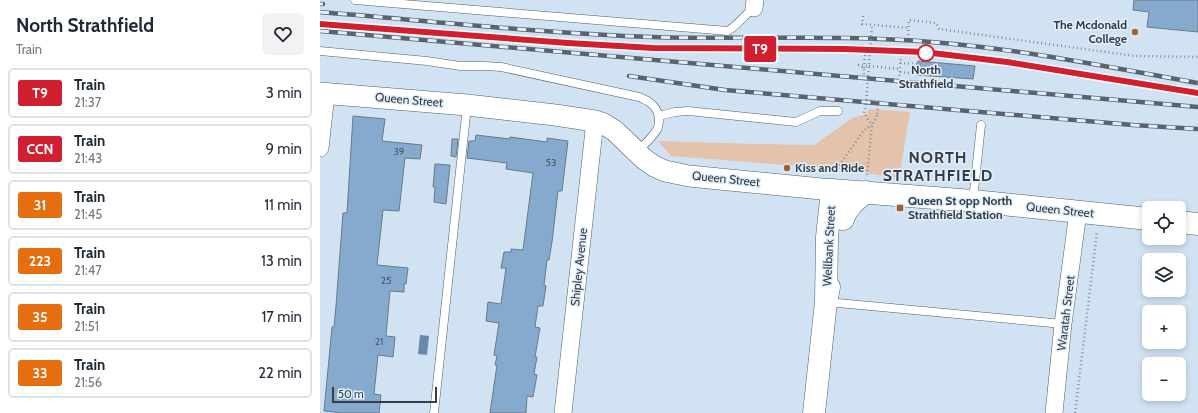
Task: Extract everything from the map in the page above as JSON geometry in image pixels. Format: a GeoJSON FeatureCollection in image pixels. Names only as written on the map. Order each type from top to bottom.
{"type":"FeatureCollection","features":[{"type":"Feature","properties":{"kind":"main road","name":"Queen Street"},"geometry":{"type":"LineString","coordinates":[[835,184],[866,184],[973,200],[1142,218]]}},
{"type":"Feature","properties":{"kind":"main road","name":"Wellbank Street"},"geometry":{"type":"LineString","coordinates":[[826,302],[843,219],[835,184]]}},
{"type":"Feature","properties":{"kind":"main road","name":"Wellbank Street"},"geometry":{"type":"LineString","coordinates":[[814,413],[826,302],[827,237],[835,184]]}},
{"type":"Feature","properties":{"kind":"main road"},"geometry":{"type":"LineString","coordinates":[[843,219],[846,210],[866,184]]}},
{"type":"Feature","properties":{"kind":"main road"},"geometry":{"type":"LineString","coordinates":[[1186,223],[1198,224]]}},
{"type":"Feature","properties":{"kind":"street","name":"Queen Street"},"geometry":{"type":"LineString","coordinates":[[323,93],[467,105],[595,121],[604,124],[615,131],[636,152],[654,166],[665,171],[677,174],[835,184]]}},
{"type":"Feature","properties":{"kind":"street"},"geometry":{"type":"LineString","coordinates":[[320,148],[323,93]]}},
{"type":"Feature","properties":{"kind":"street","name":"Shipley Avenue"},"geometry":{"type":"LineString","coordinates":[[563,413],[595,121]]}},
{"type":"Feature","properties":{"kind":"street","name":"Waratah Street"},"geometry":{"type":"LineString","coordinates":[[1054,413],[1063,324],[1078,212]]}},
{"type":"Feature","properties":{"kind":"lane"},"geometry":{"type":"LineString","coordinates":[[355,0],[728,31],[736,26],[755,4]]}},
{"type":"Feature","properties":{"kind":"lane"},"geometry":{"type":"LineString","coordinates":[[320,51],[427,61],[460,66],[501,67],[648,100],[654,105],[659,116],[658,129],[636,152]]}},
{"type":"Feature","properties":{"kind":"lane"},"geometry":{"type":"LineString","coordinates":[[434,413],[467,105]]}},
{"type":"Feature","properties":{"kind":"lane"},"geometry":{"type":"LineString","coordinates":[[659,116],[675,112],[688,111],[796,122],[820,111],[838,111]]}},
{"type":"Feature","properties":{"kind":"lane"},"geometry":{"type":"LineString","coordinates":[[973,200],[976,185],[981,125]]}},
{"type":"Feature","properties":{"kind":"lane"},"geometry":{"type":"LineString","coordinates":[[826,302],[1063,324]]}},
{"type":"Feature","properties":{"kind":"path"},"geometry":{"type":"LineString","coordinates":[[863,16],[862,24],[909,28]]}},
{"type":"Feature","properties":{"kind":"path"},"geometry":{"type":"LineString","coordinates":[[908,39],[910,20],[936,23],[939,29],[1135,56],[1198,57]]}},
{"type":"Feature","properties":{"kind":"path"},"geometry":{"type":"LineString","coordinates":[[872,25],[864,113],[872,125]]}},
{"type":"Feature","properties":{"kind":"path"},"geometry":{"type":"LineString","coordinates":[[864,76],[865,55]]}},
{"type":"Feature","properties":{"kind":"path"},"geometry":{"type":"LineString","coordinates":[[899,80],[901,56]]}},
{"type":"Feature","properties":{"kind":"path"},"geometry":{"type":"LineString","coordinates":[[900,63],[918,64]]}},
{"type":"Feature","properties":{"kind":"path"},"geometry":{"type":"LineString","coordinates":[[864,68],[858,64],[917,74]]}},
{"type":"Feature","properties":{"kind":"path"},"geometry":{"type":"LineString","coordinates":[[866,102],[878,101],[877,115],[872,125],[866,184]]}},
{"type":"Feature","properties":{"kind":"path"},"geometry":{"type":"LineString","coordinates":[[835,184],[864,130],[872,125]]}},
{"type":"Feature","properties":{"kind":"path"},"geometry":{"type":"LineString","coordinates":[[1075,413],[1097,232]]}},
{"type":"Feature","properties":{"kind":"shaded area"},"geometry":{"type":"Polygon","coordinates":[[[869,109],[910,112],[899,178],[837,169],[671,156],[658,141],[814,145],[852,118],[867,114],[869,109]]]}},
{"type":"Feature","properties":{"kind":"water"},"geometry":{"type":"Polygon","coordinates":[[[420,335],[429,336],[427,355],[418,354],[420,335]]]}},
{"type":"Feature","properties":{"kind":"building"},"geometry":{"type":"Polygon","coordinates":[[[1134,0],[1198,0],[1198,32],[1147,27],[1149,12],[1133,10],[1134,0]]]}},
{"type":"Feature","properties":{"kind":"building"},"geometry":{"type":"Polygon","coordinates":[[[918,61],[975,66],[973,79],[917,75],[918,61]]]}},
{"type":"Feature","properties":{"kind":"building"},"geometry":{"type":"Polygon","coordinates":[[[353,116],[385,119],[382,141],[422,145],[420,159],[405,158],[399,211],[383,210],[377,265],[408,268],[406,284],[404,284],[404,292],[390,291],[386,336],[395,337],[393,357],[378,355],[374,394],[381,395],[379,413],[342,413],[324,411],[332,327],[334,327],[343,213],[347,213],[353,116]]]}},
{"type":"Feature","properties":{"kind":"building"},"geometry":{"type":"Polygon","coordinates":[[[476,135],[510,139],[510,137],[547,142],[547,138],[568,141],[562,191],[558,191],[552,242],[549,260],[547,260],[544,285],[546,286],[543,306],[538,306],[535,327],[540,328],[535,357],[537,357],[534,374],[537,375],[533,397],[527,396],[526,413],[490,413],[497,365],[495,365],[497,356],[494,355],[499,323],[486,321],[488,302],[501,304],[506,268],[501,268],[504,252],[511,252],[511,249],[523,250],[533,173],[506,169],[507,163],[467,158],[469,141],[475,141],[476,135]]]}},
{"type":"Feature","properties":{"kind":"building"},"geometry":{"type":"Polygon","coordinates":[[[452,139],[458,139],[456,157],[451,156],[452,139]]]}},
{"type":"Feature","properties":{"kind":"building"},"geometry":{"type":"Polygon","coordinates":[[[435,164],[450,165],[446,204],[434,202],[435,187],[433,187],[435,164]]]}},
{"type":"Feature","properties":{"kind":"railway"},"geometry":{"type":"LineString","coordinates":[[320,12],[527,30],[610,35],[687,38],[861,38],[931,42],[1032,54],[1198,83]]}},
{"type":"Feature","properties":{"kind":"railway"},"geometry":{"type":"LineString","coordinates":[[320,24],[568,43],[653,47],[844,49],[924,52],[1007,62],[1198,93]]}},
{"type":"Feature","properties":{"kind":"railway"},"geometry":{"type":"LineString","coordinates":[[320,31],[1198,107]]}},
{"type":"Feature","properties":{"kind":"railway"},"geometry":{"type":"LineString","coordinates":[[629,76],[725,90],[1133,125],[1198,129]]}},
{"type":"Feature","properties":{"kind":"train","name":"T9"},"geometry":{"type":"LineString","coordinates":[[320,24],[653,48],[844,49],[924,52],[1007,62],[1198,93]]}},
{"type":"Feature","properties":{"kind":"place","name":"The Mcdonald College"},"geometry":{"type":"Point","coordinates":[1135,32]}},
{"type":"Feature","properties":{"kind":"place","name":"North Strathfield"},"geometry":{"type":"Point","coordinates":[926,53]}},
{"type":"Feature","properties":{"kind":"place","name":"Kiss and Ride"},"geometry":{"type":"Point","coordinates":[787,168]}},
{"type":"Feature","properties":{"kind":"place","name":"Queen St opp North Strathfield Station"},"geometry":{"type":"Point","coordinates":[900,208]}},
{"type":"Feature","properties":{"kind":"district","name":"NORTH STRATHFIELD"},"geometry":{"type":"Point","coordinates":[938,166]}}]}
